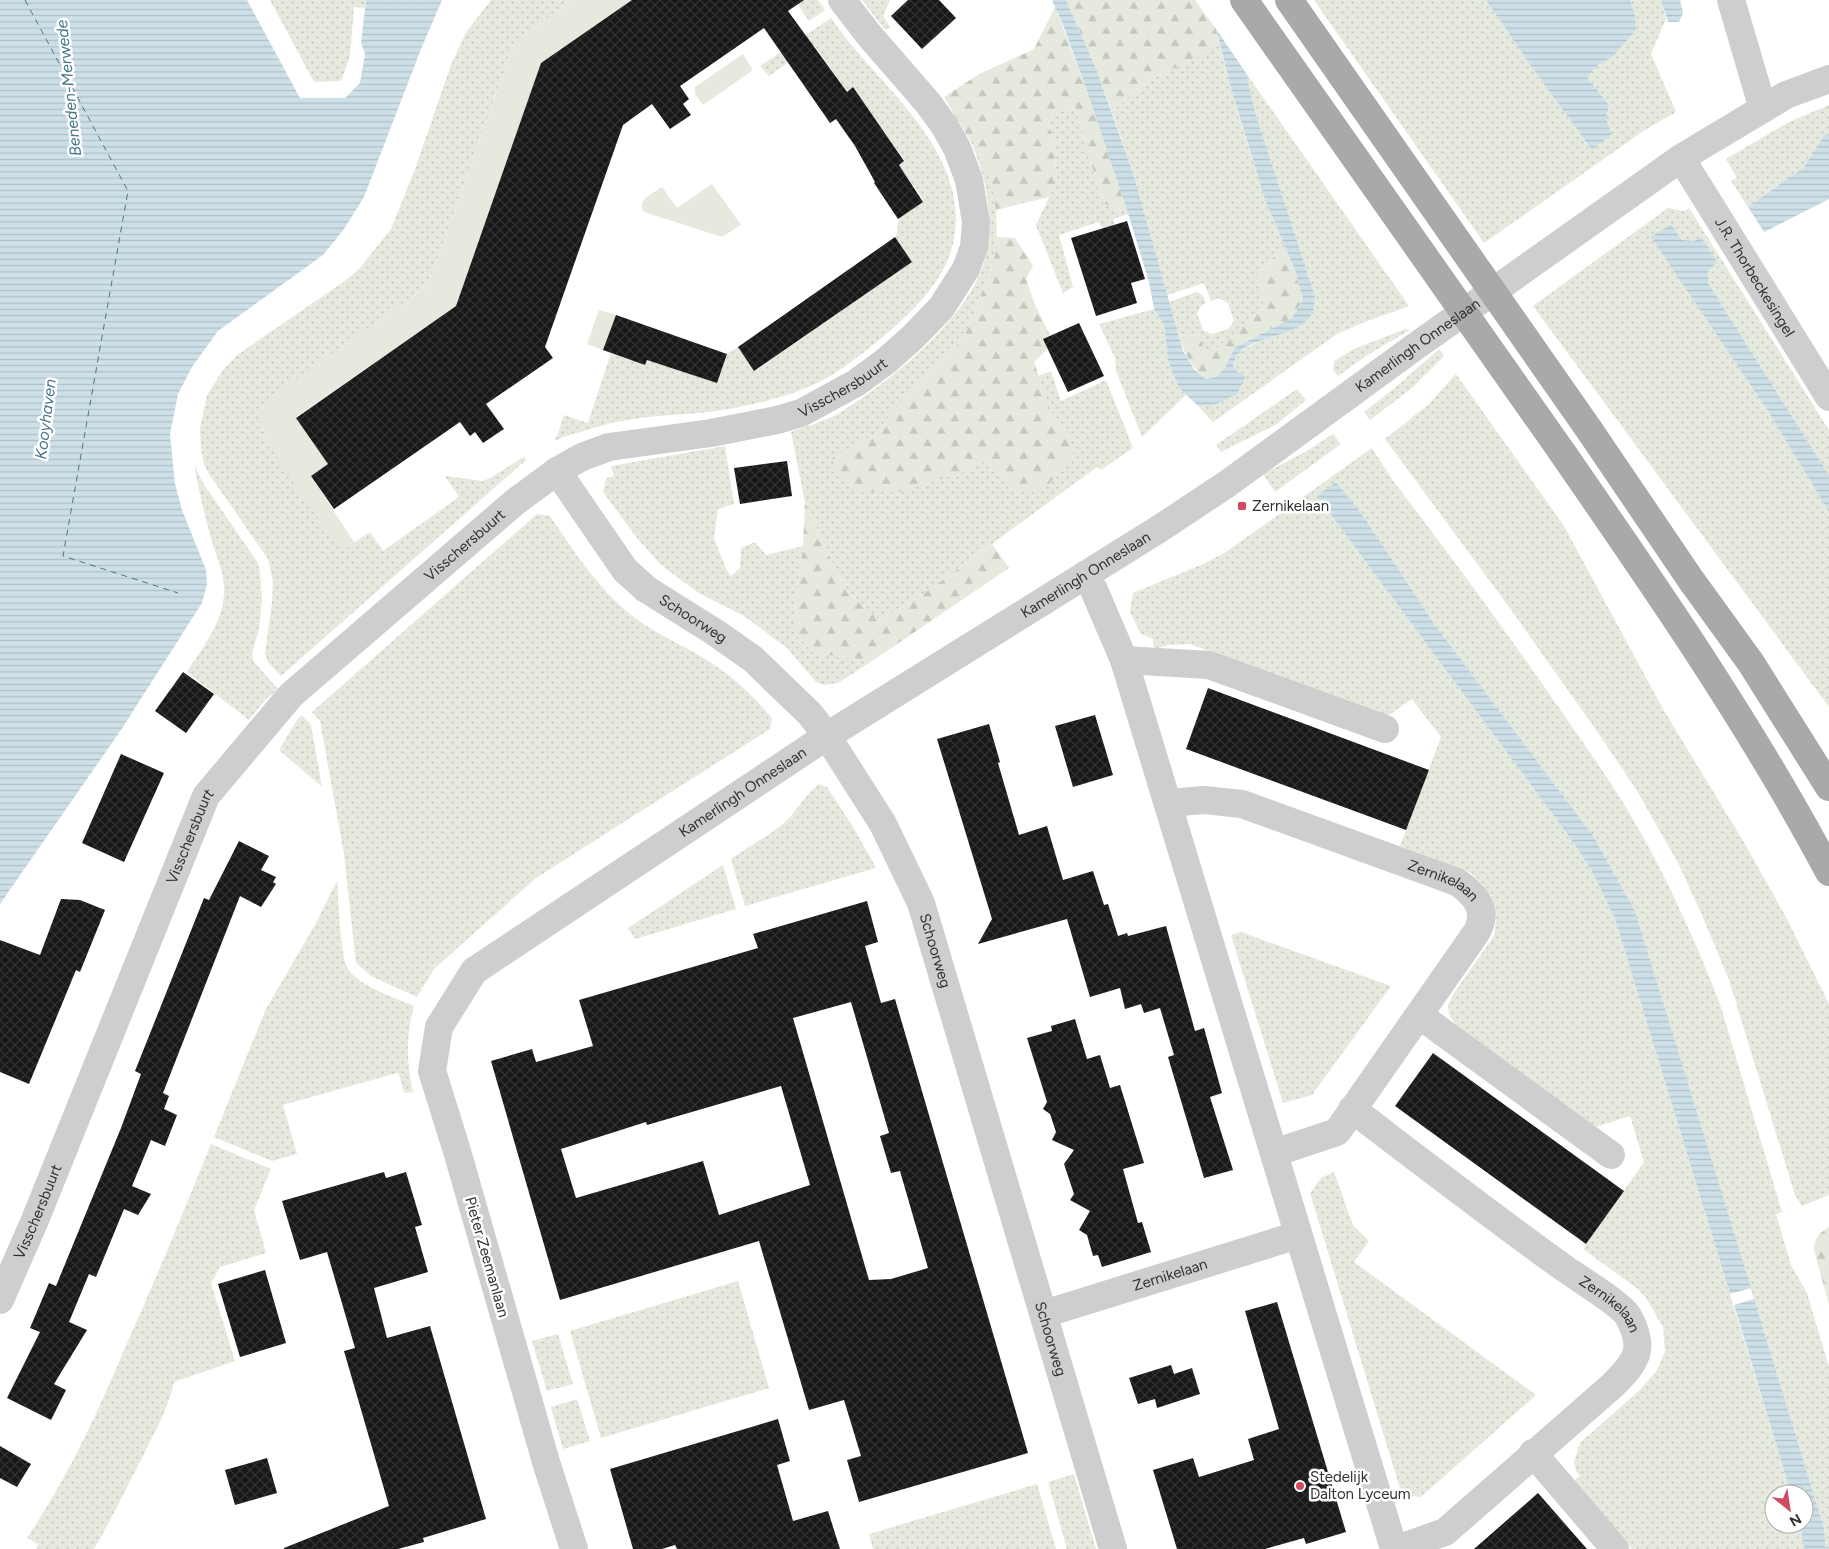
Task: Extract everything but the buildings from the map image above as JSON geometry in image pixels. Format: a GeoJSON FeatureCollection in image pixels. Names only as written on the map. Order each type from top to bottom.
{"type":"FeatureCollection","features":[{"type":"Feature","properties":{"kind":"main road"},"geometry":{"type":"LineString","coordinates":[[1244,0],[1635,558],[1736,710],[1797,811],[1829,872]]}},
{"type":"Feature","properties":{"kind":"main road"},"geometry":{"type":"LineString","coordinates":[[1289,0],[1590,431],[1691,580],[1751,663],[1829,787]]}},
{"type":"Feature","properties":{"kind":"street","name":"Visschersbuurt"},"geometry":{"type":"LineString","coordinates":[[0,1300],[35,1220],[206,796],[291,696],[515,502],[557,471],[582,456],[609,448],[711,433],[777,420],[801,413],[856,383],[886,361],[942,308],[966,269],[974,247],[976,222],[969,180],[957,148],[944,125],[928,103],[869,36],[842,0]]}},
{"type":"Feature","properties":{"kind":"street"},"geometry":{"type":"LineString","coordinates":[[1731,0],[1763,109]]}},
{"type":"Feature","properties":{"kind":"street","name":"Kamerlingh Onneslaan"},"geometry":{"type":"LineString","coordinates":[[474,971],[827,736],[1227,484],[1416,346],[1680,158],[1786,96],[1829,79]]}},
{"type":"Feature","properties":{"kind":"street","name":"J.R. Thorbeckesingel"},"geometry":{"type":"LineString","coordinates":[[1680,158],[1829,397]]}},
{"type":"Feature","properties":{"kind":"street","name":"Schoorweg"},"geometry":{"type":"LineString","coordinates":[[557,471],[625,570],[646,589],[716,633],[753,659],[810,714],[827,736],[883,824],[921,903],[1113,1549]]}},
{"type":"Feature","properties":{"kind":"street","name":"Zernikelaan"},"geometry":{"type":"LineString","coordinates":[[1085,575],[1094,590],[1124,660],[1298,1235],[1396,1549],[1452,1540],[1533,1453],[1613,1385],[1632,1365],[1637,1355],[1637,1343],[1628,1316],[1623,1310],[1352,1109]]}},
{"type":"Feature","properties":{"kind":"street"},"geometry":{"type":"LineString","coordinates":[[1124,660],[1209,666],[1385,729]]}},
{"type":"Feature","properties":{"kind":"street","name":"Zernikelaan"},"geometry":{"type":"LineString","coordinates":[[1168,803],[1204,800],[1242,804],[1457,882],[1474,896],[1481,912],[1482,920],[1480,927],[1337,1132],[1274,1153]]}},
{"type":"Feature","properties":{"kind":"street","name":"Pieter Zeemanlaan"},"geometry":{"type":"LineString","coordinates":[[474,971],[439,1027],[432,1071],[457,1151],[546,1462],[574,1549]]}},
{"type":"Feature","properties":{"kind":"street"},"geometry":{"type":"LineString","coordinates":[[1419,1015],[1611,1156]]}},
{"type":"Feature","properties":{"kind":"street","name":"Zernikelaan"},"geometry":{"type":"LineString","coordinates":[[1044,1314],[1298,1235]]}},
{"type":"Feature","properties":{"kind":"street"},"geometry":{"type":"LineString","coordinates":[[1533,1453],[1615,1549]]}},
{"type":"Feature","properties":{"kind":"green space"},"geometry":{"type":"Polygon","coordinates":[[[270,0],[366,0],[365,8],[354,7],[350,56],[341,81],[314,82],[270,0]]]}},
{"type":"Feature","properties":{"kind":"green space"},"geometry":{"type":"Polygon","coordinates":[[[491,0],[574,0],[515,41],[428,286],[274,395],[262,427],[288,473],[342,550],[370,532],[383,551],[459,497],[445,476],[483,481],[522,458],[525,457],[526,460],[281,676],[268,662],[265,653],[273,581],[268,559],[204,465],[200,429],[207,395],[223,370],[237,355],[345,281],[359,269],[391,229],[415,169],[452,62],[467,31],[491,0]]]}},
{"type":"Feature","properties":{"kind":"green space"},"geometry":{"type":"Polygon","coordinates":[[[574,0],[632,0],[541,63],[456,306],[296,417],[328,464],[311,476],[354,542],[342,551],[295,485],[271,446],[261,419],[264,408],[288,384],[428,286],[515,41],[574,0]]]}},
{"type":"Feature","properties":{"kind":"green space"},"geometry":{"type":"Polygon","coordinates":[[[795,0],[818,0],[825,10],[809,21],[795,0]]]}},
{"type":"Feature","properties":{"kind":"green space"},"geometry":{"type":"Polygon","coordinates":[[[862,0],[890,0],[883,16],[890,27],[885,30],[862,0]]]}},
{"type":"Feature","properties":{"kind":"green space"},"geometry":{"type":"Polygon","coordinates":[[[1066,0],[1195,0],[1216,29],[1218,39],[1197,58],[1150,79],[1112,111],[1066,0]]]}},
{"type":"Feature","properties":{"kind":"green space"},"geometry":{"type":"Polygon","coordinates":[[[1314,0],[1486,0],[1592,150],[1612,134],[1606,119],[1609,105],[1587,77],[1598,65],[1611,58],[1635,16],[1630,0],[1661,0],[1666,19],[1651,54],[1676,112],[1645,130],[1484,243],[1314,0]]]}},
{"type":"Feature","properties":{"kind":"green space"},"geometry":{"type":"Polygon","coordinates":[[[1055,7],[1087,91],[1127,210],[1122,211],[1103,203],[1075,107],[1047,116],[1053,139],[1057,180],[1049,197],[996,210],[989,167],[985,169],[975,141],[971,142],[944,97],[979,74],[1034,49],[1055,7]]]}},
{"type":"Feature","properties":{"kind":"green space"},"geometry":{"type":"Polygon","coordinates":[[[831,18],[923,130],[936,150],[946,171],[954,198],[956,223],[952,246],[944,267],[932,287],[898,324],[878,341],[835,373],[808,387],[775,398],[729,409],[616,422],[568,435],[556,441],[554,438],[557,437],[564,415],[588,423],[611,353],[645,365],[648,359],[717,383],[727,354],[738,347],[755,371],[912,262],[896,238],[899,218],[924,201],[899,165],[905,161],[853,88],[847,92],[814,45],[769,76],[760,66],[831,18]]]}},
{"type":"Feature","properties":{"kind":"green space"},"geometry":{"type":"Polygon","coordinates":[[[1218,39],[1247,143],[1264,194],[1284,244],[1257,278],[1265,308],[1207,357],[1198,334],[1179,336],[1169,302],[1196,292],[1202,294],[1206,303],[1202,305],[1197,313],[1203,330],[1212,334],[1228,329],[1234,321],[1228,303],[1218,298],[1211,301],[1204,283],[1167,295],[1133,173],[1112,111],[1150,79],[1197,58],[1218,39]]]}},
{"type":"Feature","properties":{"kind":"green space"},"geometry":{"type":"Polygon","coordinates":[[[743,54],[753,70],[703,105],[695,94],[695,87],[743,54]]]}},
{"type":"Feature","properties":{"kind":"green space"},"geometry":{"type":"Polygon","coordinates":[[[1246,73],[1409,306],[1337,334],[1213,422],[1197,405],[1214,405],[1238,373],[1233,366],[1239,352],[1313,311],[1315,296],[1255,112],[1246,73]]]}},
{"type":"Feature","properties":{"kind":"green space"},"geometry":{"type":"Polygon","coordinates":[[[1829,105],[1829,134],[1824,135],[1804,167],[1748,207],[1731,181],[1737,178],[1726,159],[1787,123],[1829,105]]]}},
{"type":"Feature","properties":{"kind":"green space"},"geometry":{"type":"Polygon","coordinates":[[[1075,107],[1103,203],[1122,211],[1127,210],[1129,214],[1113,219],[1115,225],[1102,229],[1099,222],[1059,235],[1073,287],[1063,293],[1036,225],[1057,180],[1053,139],[1047,115],[1075,107]]]}},
{"type":"Feature","properties":{"kind":"green space"},"geometry":{"type":"Polygon","coordinates":[[[975,141],[985,169],[989,167],[996,205],[997,249],[964,338],[891,414],[876,434],[833,458],[961,473],[985,461],[1016,492],[1069,437],[1049,407],[1038,376],[1051,371],[1061,401],[1106,380],[1133,448],[1101,470],[1097,467],[919,597],[880,620],[848,593],[833,564],[805,502],[791,432],[823,421],[841,412],[884,382],[930,342],[968,297],[980,273],[989,235],[989,207],[981,168],[971,142],[975,141]]]}},
{"type":"Feature","properties":{"kind":"green space"},"geometry":{"type":"Polygon","coordinates":[[[712,184],[741,225],[722,237],[644,212],[642,208],[644,200],[662,187],[677,208],[712,184]]]}},
{"type":"Feature","properties":{"kind":"green space"},"geometry":{"type":"Polygon","coordinates":[[[1668,208],[1684,211],[1689,208],[1829,430],[1829,475],[1708,283],[1708,271],[1701,238],[1689,242],[1652,237],[1766,408],[1829,512],[1829,707],[1533,306],[1668,208]]]}},
{"type":"Feature","properties":{"kind":"green space"},"geometry":{"type":"Polygon","coordinates":[[[997,237],[1015,238],[1033,266],[1026,279],[1035,305],[1050,335],[1044,339],[1048,348],[1034,362],[1049,407],[1069,437],[1073,453],[1045,489],[1016,492],[985,461],[961,473],[897,492],[859,492],[838,475],[832,458],[876,434],[891,414],[964,338],[988,277],[997,249],[997,237]]]}},
{"type":"Feature","properties":{"kind":"green space"},"geometry":{"type":"Polygon","coordinates":[[[1284,244],[1295,270],[1303,300],[1292,318],[1234,348],[1225,368],[1216,377],[1206,379],[1189,359],[1179,336],[1198,334],[1207,356],[1265,308],[1257,278],[1284,244]]]}},
{"type":"Feature","properties":{"kind":"green space"},"geometry":{"type":"Polygon","coordinates":[[[1154,309],[1164,324],[1168,361],[1179,388],[1186,395],[1142,437],[1116,371],[1115,358],[1099,324],[1154,309]]]}},
{"type":"Feature","properties":{"kind":"green space"},"geometry":{"type":"Polygon","coordinates":[[[599,310],[616,315],[603,350],[587,344],[599,310]]]}},
{"type":"Feature","properties":{"kind":"green space"},"geometry":{"type":"Polygon","coordinates":[[[1405,329],[1410,330],[1366,356],[1338,376],[1333,370],[1334,361],[1352,350],[1405,329]]]}},
{"type":"Feature","properties":{"kind":"green space"},"geometry":{"type":"Polygon","coordinates":[[[1439,349],[1444,356],[1411,389],[1370,420],[1364,412],[1439,349]]]}},
{"type":"Feature","properties":{"kind":"green space"},"geometry":{"type":"Polygon","coordinates":[[[1456,374],[1564,526],[1663,709],[1745,844],[1786,917],[1829,1004],[1829,1195],[1802,1206],[1795,1195],[1729,980],[1678,863],[1636,789],[1509,607],[1385,439],[1429,404],[1456,374]]]}},
{"type":"Feature","properties":{"kind":"green space"},"geometry":{"type":"Polygon","coordinates":[[[1297,389],[1306,400],[1277,424],[1221,452],[1216,445],[1297,389]]]}},
{"type":"Feature","properties":{"kind":"green space"},"geometry":{"type":"Polygon","coordinates":[[[1333,434],[1341,444],[1275,492],[1263,474],[1305,452],[1333,434]]]}},
{"type":"Feature","properties":{"kind":"green space"},"geometry":{"type":"Polygon","coordinates":[[[725,446],[734,504],[718,509],[714,538],[726,569],[731,576],[740,568],[741,548],[755,542],[766,555],[803,546],[795,610],[795,634],[814,653],[872,661],[838,683],[824,685],[816,682],[787,648],[744,616],[697,592],[660,564],[637,538],[603,492],[606,478],[614,476],[611,466],[725,446]]]}},
{"type":"Feature","properties":{"kind":"green space"},"geometry":{"type":"Polygon","coordinates":[[[1372,448],[1394,482],[1524,658],[1620,797],[1666,880],[1689,929],[1720,1004],[1782,1212],[1776,1214],[1791,1265],[1807,1293],[1829,1367],[1829,1549],[1826,1549],[1824,1528],[1814,1495],[1814,1484],[1811,1484],[1635,911],[1594,837],[1435,625],[1366,520],[1317,496],[1571,839],[1592,871],[1615,919],[1788,1484],[1764,1484],[1764,1534],[1802,1534],[1804,1549],[1632,1549],[1573,1482],[1580,1476],[1576,1471],[1574,1462],[1580,1443],[1641,1389],[1657,1370],[1665,1352],[1663,1327],[1646,1298],[1638,1289],[1583,1249],[1644,1162],[1630,1116],[1596,1127],[1457,1026],[1449,1015],[1448,1005],[1454,993],[1494,936],[1496,921],[1493,904],[1483,885],[1471,873],[1400,846],[1441,737],[1412,699],[1386,717],[1190,644],[1169,645],[1154,649],[1153,639],[1141,634],[1130,612],[1133,593],[1203,564],[1226,552],[1372,448]]]}},
{"type":"Feature","properties":{"kind":"green space"},"geometry":{"type":"Polygon","coordinates":[[[194,464],[203,483],[258,563],[262,599],[259,629],[252,653],[253,661],[278,689],[264,701],[249,720],[187,672],[218,620],[224,589],[221,570],[207,523],[194,464]]]}},
{"type":"Feature","properties":{"kind":"green space"},"geometry":{"type":"Polygon","coordinates":[[[805,502],[848,593],[880,620],[919,597],[992,544],[1009,568],[872,661],[814,653],[795,634],[795,610],[803,546],[805,502]]]}},
{"type":"Feature","properties":{"kind":"green space"},"geometry":{"type":"Polygon","coordinates":[[[537,514],[550,516],[588,570],[610,595],[635,618],[713,664],[744,689],[772,718],[770,729],[536,878],[434,969],[417,997],[371,976],[356,963],[344,854],[320,721],[312,712],[537,514]]]}},
{"type":"Feature","properties":{"kind":"green space"},"geometry":{"type":"Polygon","coordinates":[[[302,715],[311,725],[322,787],[279,750],[302,715]]]}},
{"type":"Feature","properties":{"kind":"green space"},"geometry":{"type":"Polygon","coordinates":[[[819,784],[827,787],[855,830],[876,868],[745,906],[731,859],[783,824],[819,784]]]}},
{"type":"Feature","properties":{"kind":"green space"},"geometry":{"type":"Polygon","coordinates":[[[723,865],[736,909],[635,939],[628,928],[723,865]]]}},
{"type":"Feature","properties":{"kind":"green space"},"geometry":{"type":"Polygon","coordinates":[[[337,881],[342,943],[346,965],[350,972],[372,988],[414,1006],[409,1028],[408,1049],[413,1092],[404,1093],[399,1074],[397,1073],[283,1105],[297,1154],[272,1161],[214,1137],[266,1009],[315,925],[337,881]]]}},
{"type":"Feature","properties":{"kind":"green space"},"geometry":{"type":"Polygon","coordinates":[[[1241,932],[1391,986],[1312,1095],[1283,1103],[1231,935],[1241,932]]]}},
{"type":"Feature","properties":{"kind":"green space"},"geometry":{"type":"Polygon","coordinates":[[[211,1144],[271,1169],[254,1210],[266,1253],[220,1267],[211,1283],[235,1361],[174,1382],[160,1422],[94,1549],[37,1549],[38,1544],[27,1538],[55,1493],[92,1422],[158,1272],[211,1144]]]}},
{"type":"Feature","properties":{"kind":"green space"},"geometry":{"type":"Polygon","coordinates":[[[1334,1172],[1353,1225],[1369,1241],[1354,1262],[1536,1395],[1421,1497],[1402,1495],[1310,1193],[1321,1178],[1334,1172]]]}},
{"type":"Feature","properties":{"kind":"green space"},"geometry":{"type":"Polygon","coordinates":[[[1829,1227],[1829,1305],[1814,1250],[1818,1236],[1829,1227]]]}},
{"type":"Feature","properties":{"kind":"green space"},"geometry":{"type":"Polygon","coordinates":[[[738,1281],[769,1388],[601,1438],[570,1331],[738,1281]]]}},
{"type":"Feature","properties":{"kind":"green space"},"geometry":{"type":"Polygon","coordinates":[[[558,1334],[573,1384],[547,1391],[532,1341],[558,1334]]]}},
{"type":"Feature","properties":{"kind":"green space"},"geometry":{"type":"Polygon","coordinates":[[[577,1399],[590,1441],[563,1449],[551,1407],[577,1399]]]}},
{"type":"Feature","properties":{"kind":"green space"},"geometry":{"type":"Polygon","coordinates":[[[1074,1474],[1096,1549],[1067,1549],[1048,1482],[1074,1474]]]}},
{"type":"Feature","properties":{"kind":"green space"},"geometry":{"type":"Polygon","coordinates":[[[1037,1484],[1056,1549],[873,1549],[869,1534],[1037,1484]]]}},
{"type":"Feature","properties":{"kind":"water"},"geometry":{"type":"Polygon","coordinates":[[[0,0],[247,0],[300,98],[345,98],[360,83],[365,54],[361,43],[366,0],[442,0],[364,197],[344,229],[323,255],[218,331],[192,367],[178,394],[170,434],[175,484],[182,510],[206,570],[207,584],[202,603],[121,730],[0,904],[0,0]]]}},
{"type":"Feature","properties":{"kind":"water"},"geometry":{"type":"Polygon","coordinates":[[[1052,0],[1066,0],[1097,71],[1133,173],[1183,351],[1194,369],[1206,379],[1216,377],[1225,368],[1234,348],[1292,318],[1303,300],[1295,270],[1265,199],[1232,92],[1216,29],[1246,73],[1255,112],[1315,296],[1313,311],[1300,326],[1257,342],[1239,353],[1233,366],[1238,373],[1243,374],[1245,377],[1237,394],[1214,405],[1197,405],[1179,388],[1168,361],[1164,324],[1154,309],[1149,282],[1127,210],[1087,91],[1052,0]]]}},
{"type":"Feature","properties":{"kind":"water"},"geometry":{"type":"Polygon","coordinates":[[[1486,0],[1630,0],[1635,16],[1636,30],[1611,58],[1598,65],[1587,77],[1609,105],[1606,119],[1612,134],[1592,150],[1486,0]]]}},
{"type":"Feature","properties":{"kind":"water"},"geometry":{"type":"Polygon","coordinates":[[[1661,0],[1680,0],[1683,13],[1679,22],[1668,22],[1661,0]]]}},
{"type":"Feature","properties":{"kind":"water"},"geometry":{"type":"Polygon","coordinates":[[[1829,134],[1829,199],[1764,232],[1748,207],[1804,167],[1824,135],[1829,134]]]}},
{"type":"Feature","properties":{"kind":"water"},"geometry":{"type":"Polygon","coordinates":[[[1671,224],[1681,240],[1694,241],[1701,237],[1717,262],[1708,271],[1708,283],[1829,475],[1829,512],[1766,408],[1651,237],[1671,224]]]}},
{"type":"Feature","properties":{"kind":"water"},"geometry":{"type":"Polygon","coordinates":[[[1336,482],[1366,520],[1435,625],[1594,837],[1635,911],[1751,1288],[1730,1294],[1615,919],[1592,871],[1571,839],[1317,496],[1336,482]]]}},
{"type":"Feature","properties":{"kind":"water"},"geometry":{"type":"Polygon","coordinates":[[[1754,1299],[1811,1484],[1788,1484],[1734,1305],[1754,1299]]]}},
{"type":"Feature","properties":{"kind":"water"},"geometry":{"type":"Polygon","coordinates":[[[1814,1495],[1824,1528],[1826,1549],[1804,1549],[1802,1534],[1814,1534],[1814,1495]]]}},
{"type":"Feature","properties":{"kind":"ferry route"},"geometry":{"type":"LineString","coordinates":[[25,0],[128,191],[63,556],[178,593]]}},
{"type":"Feature","properties":{"kind":"place","name":"Zernikelaan"},"geometry":{"type":"Point","coordinates":[1242,506]}},
{"type":"Feature","properties":{"kind":"place","name":"Stedelijk Dalton Lyceum"},"geometry":{"type":"Point","coordinates":[1300,1486]}},
{"type":"Feature","properties":{"kind":"water label","name":"Beneden-Merwede"},"geometry":{"type":"Point","coordinates":[68,88]}},
{"type":"Feature","properties":{"kind":"water label","name":"Kooyhaven"},"geometry":{"type":"Point","coordinates":[45,419]}}]}
